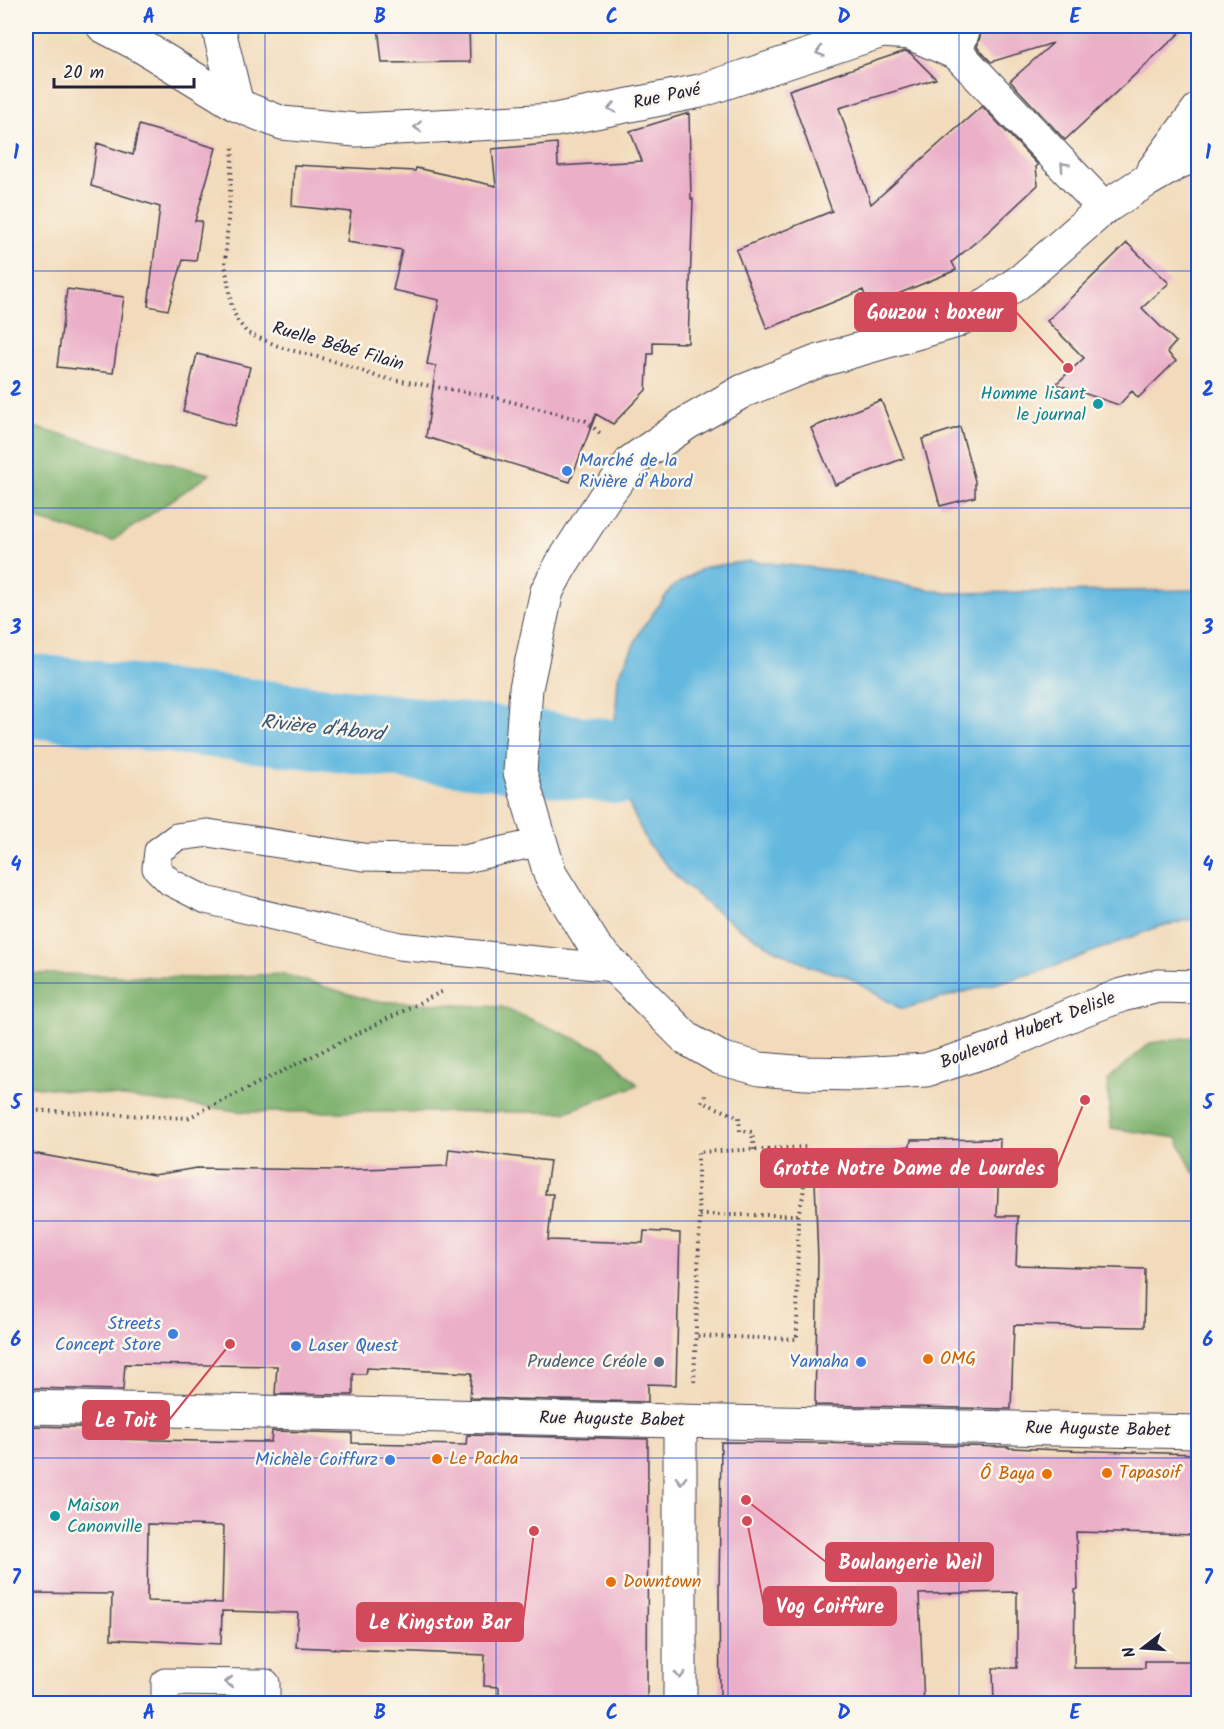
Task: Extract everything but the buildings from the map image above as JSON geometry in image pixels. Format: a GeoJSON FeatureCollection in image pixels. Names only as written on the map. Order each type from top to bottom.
{"type":"FeatureCollection","features":[{"type":"Feature","properties":{"kind":"street","name":"Rue Pavé"},"geometry":{"type":"LineString","coordinates":[[102,26],[143,47],[237,105],[282,123],[356,130],[555,120],[700,91],[882,31],[963,40],[1104,208]]}},
{"type":"Feature","properties":{"kind":"street"},"geometry":{"type":"LineString","coordinates":[[218,26],[237,105]]}},
{"type":"Feature","properties":{"kind":"street"},"geometry":{"type":"LineString","coordinates":[[1146,181],[1198,110]]}},
{"type":"Feature","properties":{"kind":"street","name":"Boulevard Hubert Delisle"},"geometry":{"type":"LineString","coordinates":[[1198,154],[1179,162],[1104,208],[1023,279],[989,303],[954,322],[819,361],[743,391],[687,423],[632,461],[605,497],[547,591],[526,688],[520,772],[550,874],[596,948],[687,1039],[720,1058],[771,1070],[806,1073],[857,1074],[926,1070],[995,1048],[1122,995],[1158,986],[1198,987]]}},
{"type":"Feature","properties":{"kind":"street","name":"Rue Auguste Babet"},"geometry":{"type":"LineString","coordinates":[[26,1407],[1198,1432]]}},
{"type":"Feature","properties":{"kind":"street"},"geometry":{"type":"LineString","coordinates":[[680,1421],[680,1704]]}},
{"type":"Feature","properties":{"kind":"lane"},"geometry":{"type":"LineString","coordinates":[[540,842],[465,859],[363,857],[208,833],[177,837],[159,851],[156,868],[170,882],[206,900],[399,946],[614,968]]}},
{"type":"Feature","properties":{"kind":"lane"},"geometry":{"type":"LineString","coordinates":[[165,1704],[165,1682],[266,1683],[266,1704]]}},
{"type":"Feature","properties":{"kind":"path","name":"Ruelle Bébé Filain"},"geometry":{"type":"LineString","coordinates":[[237,105],[225,264],[232,308],[247,333],[283,348],[337,362],[378,377],[489,396],[586,421],[632,461]]}},
{"type":"Feature","properties":{"kind":"path"},"geometry":{"type":"LineString","coordinates":[[26,1110],[188,1118],[449,988]]}},
{"type":"Feature","properties":{"kind":"path"},"geometry":{"type":"LineString","coordinates":[[720,1058],[702,1102],[739,1117],[740,1131],[752,1132],[754,1150]]}},
{"type":"Feature","properties":{"kind":"path"},"geometry":{"type":"LineString","coordinates":[[694,1389],[700,1215],[698,1152],[807,1147],[803,1196],[798,1215],[797,1339],[696,1336]]}},
{"type":"Feature","properties":{"kind":"path"},"geometry":{"type":"LineString","coordinates":[[700,1215],[798,1215]]}},
{"type":"Feature","properties":{"kind":"green space"},"geometry":{"type":"Polygon","coordinates":[[[26,425],[210,474],[112,541],[26,516],[26,425]]]}},
{"type":"Feature","properties":{"kind":"green space"},"geometry":{"type":"Polygon","coordinates":[[[26,973],[193,978],[283,974],[372,1001],[502,1007],[604,1051],[638,1085],[566,1112],[246,1112],[26,1085],[26,973]]]}},
{"type":"Feature","properties":{"kind":"green space"},"geometry":{"type":"Polygon","coordinates":[[[1198,1038],[1198,1172],[1193,1172],[1177,1138],[1111,1128],[1107,1080],[1150,1043],[1198,1038]]]}},
{"type":"Feature","properties":{"kind":"water"},"geometry":{"type":"Polygon","coordinates":[[[750,561],[833,570],[947,593],[1198,590],[1198,918],[1158,927],[1042,971],[901,1009],[846,976],[811,967],[774,949],[708,905],[678,878],[648,844],[629,804],[619,762],[615,722],[618,677],[641,630],[672,587],[705,567],[750,561]]]}},
{"type":"Feature","properties":{"kind":"waterway","name":"Rivière d'Abord"},"geometry":{"type":"LineString","coordinates":[[26,695],[619,762]]}},
{"type":"Feature","properties":{"kind":"place","name":"Gouzou : boxeur"},"geometry":{"type":"Point","coordinates":[1068,368]}},
{"type":"Feature","properties":{"kind":"place","name":"Homme lisant le journal"},"geometry":{"type":"Point","coordinates":[1098,404]}},
{"type":"Feature","properties":{"kind":"place","name":"Marché de la Rivière d’Abord"},"geometry":{"type":"Point","coordinates":[567,471]}},
{"type":"Feature","properties":{"kind":"place","name":"Grotte Notre Dame de Lourdes"},"geometry":{"type":"Point","coordinates":[1085,1100]}},
{"type":"Feature","properties":{"kind":"place","name":"Streets Concept Store"},"geometry":{"type":"Point","coordinates":[173,1334]}},
{"type":"Feature","properties":{"kind":"place","name":"Le Toit"},"geometry":{"type":"Point","coordinates":[230,1344]}},
{"type":"Feature","properties":{"kind":"place","name":"Laser Quest"},"geometry":{"type":"Point","coordinates":[296,1346]}},
{"type":"Feature","properties":{"kind":"place","name":"OMG"},"geometry":{"type":"Point","coordinates":[928,1359]}},
{"type":"Feature","properties":{"kind":"place","name":"Prudence Créole"},"geometry":{"type":"Point","coordinates":[659,1362]}},
{"type":"Feature","properties":{"kind":"place","name":"Yamaha"},"geometry":{"type":"Point","coordinates":[861,1362]}},
{"type":"Feature","properties":{"kind":"place","name":"Le Pacha"},"geometry":{"type":"Point","coordinates":[437,1459]}},
{"type":"Feature","properties":{"kind":"place","name":"Michèle Coiffurz"},"geometry":{"type":"Point","coordinates":[390,1460]}},
{"type":"Feature","properties":{"kind":"place","name":"Tapasoif"},"geometry":{"type":"Point","coordinates":[1107,1473]}},
{"type":"Feature","properties":{"kind":"place","name":"Ô Baya"},"geometry":{"type":"Point","coordinates":[1047,1474]}},
{"type":"Feature","properties":{"kind":"place","name":"Boulangerie Weil"},"geometry":{"type":"Point","coordinates":[746,1500]}},
{"type":"Feature","properties":{"kind":"place","name":"Maison Canonville"},"geometry":{"type":"Point","coordinates":[55,1516]}},
{"type":"Feature","properties":{"kind":"place","name":"Vog Coiffure"},"geometry":{"type":"Point","coordinates":[747,1521]}},
{"type":"Feature","properties":{"kind":"place","name":"Le Kingston Bar"},"geometry":{"type":"Point","coordinates":[534,1531]}},
{"type":"Feature","properties":{"kind":"place","name":"Downtown"},"geometry":{"type":"Point","coordinates":[611,1582]}}]}
